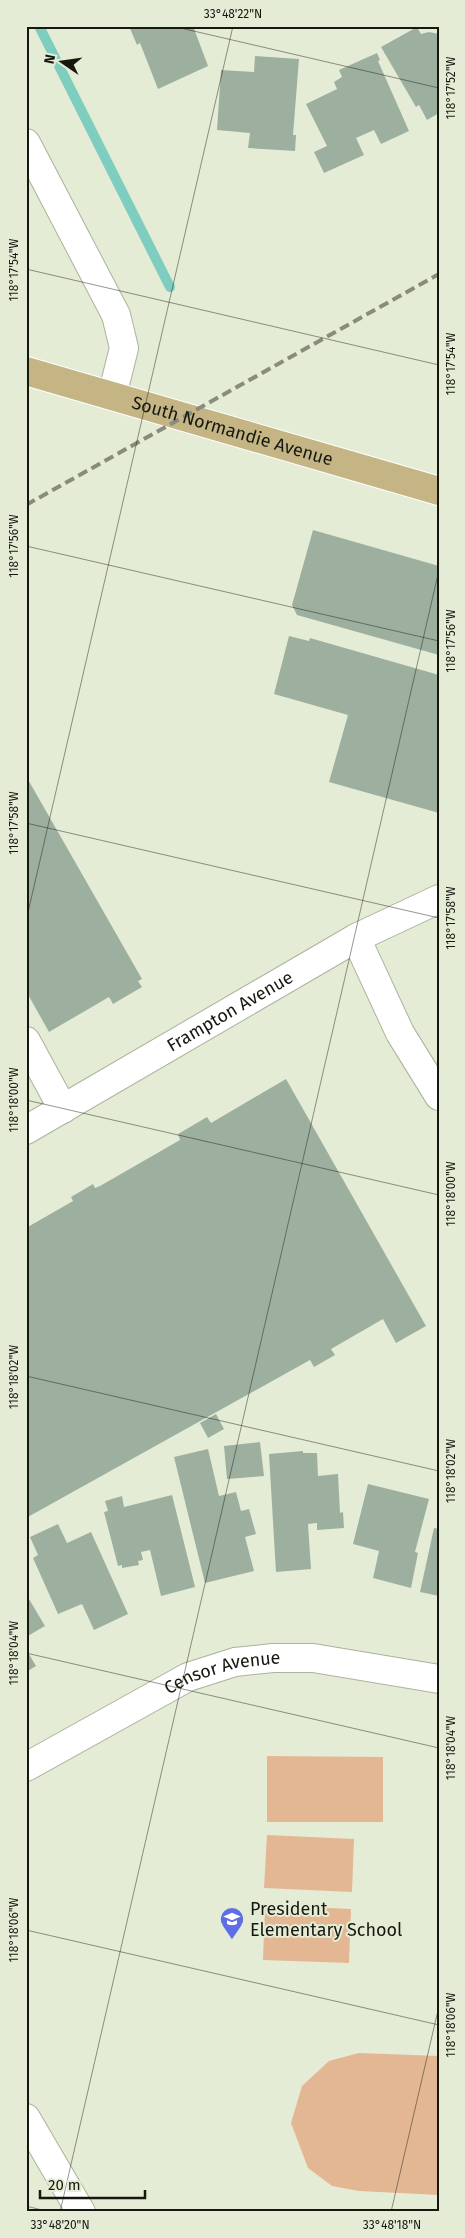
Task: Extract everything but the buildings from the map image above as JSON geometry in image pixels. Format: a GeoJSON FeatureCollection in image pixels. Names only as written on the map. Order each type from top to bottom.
{"type":"FeatureCollection","features":[{"type":"Feature","properties":{"kind":"main road","name":"South Normandie Avenue"},"geometry":{"type":"LineString","coordinates":[[26,371],[439,490]]}},
{"type":"Feature","properties":{"kind":"street"},"geometry":{"type":"LineString","coordinates":[[26,142],[116,315],[124,348],[112,396]]}},
{"type":"Feature","properties":{"kind":"street","name":"Frampton Avenue"},"geometry":{"type":"LineString","coordinates":[[26,1130],[356,938],[439,899]]}},
{"type":"Feature","properties":{"kind":"street"},"geometry":{"type":"LineString","coordinates":[[356,938],[400,1034],[439,1096]]}},
{"type":"Feature","properties":{"kind":"street"},"geometry":{"type":"LineString","coordinates":[[26,1041],[63,1108]]}},
{"type":"Feature","properties":{"kind":"street","name":"Censor Avenue"},"geometry":{"type":"LineString","coordinates":[[26,1767],[188,1677],[235,1662],[273,1658],[313,1658],[439,1679]]}},
{"type":"Feature","properties":{"kind":"street"},"geometry":{"type":"LineString","coordinates":[[26,2118],[81,2212]]}},
{"type":"Feature","properties":{"kind":"shaded area"},"geometry":{"type":"Polygon","coordinates":[[[267,1756],[383,1757],[383,1822],[267,1822],[267,1756]]]}},
{"type":"Feature","properties":{"kind":"shaded area"},"geometry":{"type":"Polygon","coordinates":[[[267,1835],[354,1839],[352,1892],[264,1888],[267,1835]]]}},
{"type":"Feature","properties":{"kind":"shaded area"},"geometry":{"type":"Polygon","coordinates":[[[265,1905],[351,1909],[349,1963],[263,1960],[265,1905]]]}},
{"type":"Feature","properties":{"kind":"shaded area"},"geometry":{"type":"Polygon","coordinates":[[[359,2053],[439,2056],[439,2195],[359,2191],[332,2186],[308,2168],[291,2123],[302,2086],[329,2061],[359,2053]]]}},
{"type":"Feature","properties":{"kind":"waterway"},"geometry":{"type":"LineString","coordinates":[[39,26],[170,287]]}},
{"type":"Feature","properties":{"kind":"railway"},"geometry":{"type":"LineString","coordinates":[[26,505],[439,274]]}},
{"type":"Feature","properties":{"kind":"place","name":"President Elementary School"},"geometry":{"type":"Point","coordinates":[232,1940]}}]}
